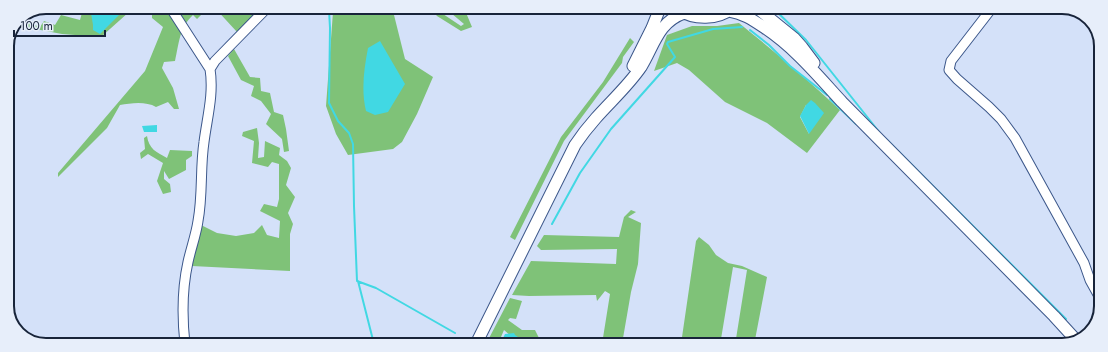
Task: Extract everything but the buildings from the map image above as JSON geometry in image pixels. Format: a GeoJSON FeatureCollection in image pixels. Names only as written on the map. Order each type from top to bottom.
{"type":"FeatureCollection","features":[{"type":"Feature","properties":{"kind":"main road"},"geometry":{"type":"LineString","coordinates":[[595,119],[621,85],[636,61],[658,14]]}},
{"type":"Feature","properties":{"kind":"main road"},"geometry":{"type":"LineString","coordinates":[[479,338],[575,145],[584,131],[629,83],[640,68],[662,28],[668,21],[678,14]]}},
{"type":"Feature","properties":{"kind":"main road"},"geometry":{"type":"LineString","coordinates":[[689,14],[696,17],[712,17],[719,14]]}},
{"type":"Feature","properties":{"kind":"main road"},"geometry":{"type":"LineString","coordinates":[[742,14],[768,30],[785,43],[812,69],[842,102],[1072,336]]}},
{"type":"Feature","properties":{"kind":"main road"},"geometry":{"type":"LineString","coordinates":[[764,14],[802,47],[842,102]]}},
{"type":"Feature","properties":{"kind":"main road"},"geometry":{"type":"LineString","coordinates":[[1054,316],[1075,335]]}},
{"type":"Feature","properties":{"kind":"street"},"geometry":{"type":"LineString","coordinates":[[175,14],[210,70],[211,79],[211,93],[202,157],[202,188],[198,221],[188,263],[183,297],[185,338]]}},
{"type":"Feature","properties":{"kind":"street"},"geometry":{"type":"LineString","coordinates":[[210,70],[215,61],[261,14]]}},
{"type":"Feature","properties":{"kind":"street"},"geometry":{"type":"LineString","coordinates":[[987,14],[951,62],[949,70],[1001,119],[1015,138],[1084,263],[1094,287]]}},
{"type":"Feature","properties":{"kind":"green space"},"geometry":{"type":"Polygon","coordinates":[[[82,14],[127,14],[101,37],[62,34],[30,28],[19,28],[26,20],[27,22],[40,27],[44,21],[55,25],[61,15],[80,20],[82,14]]]}},
{"type":"Feature","properties":{"kind":"green space"},"geometry":{"type":"Polygon","coordinates":[[[152,14],[202,14],[197,19],[193,15],[188,20],[180,36],[175,61],[164,62],[162,68],[173,88],[179,109],[174,109],[168,102],[156,107],[143,103],[120,105],[107,128],[58,177],[58,173],[145,71],[163,27],[152,18],[152,14]]]}},
{"type":"Feature","properties":{"kind":"green space"},"geometry":{"type":"Polygon","coordinates":[[[220,14],[256,14],[237,32],[220,14]]]}},
{"type":"Feature","properties":{"kind":"green space"},"geometry":{"type":"Polygon","coordinates":[[[333,14],[394,14],[405,59],[433,77],[417,114],[402,142],[393,149],[348,155],[336,134],[326,106],[333,14]]]}},
{"type":"Feature","properties":{"kind":"green space"},"geometry":{"type":"Polygon","coordinates":[[[435,14],[443,14],[461,26],[464,24],[452,14],[467,14],[472,27],[461,31],[435,14]]]}},
{"type":"Feature","properties":{"kind":"green space"},"geometry":{"type":"Polygon","coordinates":[[[739,23],[790,65],[840,110],[807,153],[767,123],[725,102],[689,70],[677,63],[654,71],[667,35],[692,26],[717,26],[739,23]],[[806,105],[800,117],[809,134],[806,105]]]}},
{"type":"Feature","properties":{"kind":"green space"},"geometry":{"type":"Polygon","coordinates":[[[630,38],[634,42],[623,57],[622,63],[564,141],[515,240],[510,237],[561,137],[603,82],[630,38]]]}},
{"type":"Feature","properties":{"kind":"green space"},"geometry":{"type":"Polygon","coordinates":[[[234,49],[250,77],[260,78],[261,91],[270,93],[274,112],[283,115],[289,151],[284,152],[282,139],[266,124],[271,114],[261,101],[251,96],[254,86],[241,80],[228,56],[234,49]]]}},
{"type":"Feature","properties":{"kind":"green space"},"geometry":{"type":"Polygon","coordinates":[[[257,128],[259,143],[258,158],[264,157],[265,141],[280,148],[279,155],[287,161],[291,168],[286,185],[295,197],[288,213],[293,224],[290,234],[290,271],[192,266],[201,225],[217,233],[236,236],[254,233],[262,225],[267,235],[279,238],[280,221],[260,211],[264,204],[277,207],[279,199],[279,164],[272,162],[268,167],[252,163],[254,141],[242,136],[243,132],[257,128]]]}},
{"type":"Feature","properties":{"kind":"green space"},"geometry":{"type":"Polygon","coordinates":[[[147,136],[151,147],[156,152],[167,158],[170,150],[192,151],[192,156],[186,160],[186,170],[169,179],[164,171],[164,179],[170,184],[171,192],[163,194],[157,181],[163,163],[148,154],[141,159],[140,153],[145,149],[144,138],[147,136]]]}},
{"type":"Feature","properties":{"kind":"green space"},"geometry":{"type":"Polygon","coordinates":[[[631,210],[636,212],[628,217],[641,223],[638,264],[631,292],[623,338],[603,338],[610,294],[605,291],[597,301],[596,295],[512,295],[531,261],[616,264],[617,249],[541,250],[537,246],[544,235],[619,237],[624,217],[631,210]]]}},
{"type":"Feature","properties":{"kind":"green space"},"geometry":{"type":"Polygon","coordinates":[[[699,237],[709,245],[716,255],[728,263],[742,266],[767,277],[755,338],[736,338],[747,270],[733,267],[721,338],[682,338],[696,241],[699,237]]]}},
{"type":"Feature","properties":{"kind":"green space"},"geometry":{"type":"Polygon","coordinates":[[[510,298],[522,301],[516,319],[510,318],[508,320],[522,330],[535,330],[539,338],[513,338],[504,330],[501,338],[489,338],[510,298]]]}},
{"type":"Feature","properties":{"kind":"water"},"geometry":{"type":"Polygon","coordinates":[[[91,14],[120,14],[100,34],[93,30],[91,14]]]}},
{"type":"Feature","properties":{"kind":"water"},"geometry":{"type":"Polygon","coordinates":[[[380,41],[405,84],[388,112],[375,115],[366,111],[364,103],[365,64],[368,48],[380,41]]]}},
{"type":"Feature","properties":{"kind":"water"},"geometry":{"type":"Polygon","coordinates":[[[811,100],[824,113],[809,134],[800,116],[806,105],[811,100]]]}},
{"type":"Feature","properties":{"kind":"water"},"geometry":{"type":"Polygon","coordinates":[[[157,125],[157,132],[144,132],[142,126],[157,125]]]}},
{"type":"Feature","properties":{"kind":"water"},"geometry":{"type":"Polygon","coordinates":[[[514,333],[519,338],[503,338],[505,334],[514,333]]]}},
{"type":"Feature","properties":{"kind":"waterway"},"geometry":{"type":"LineString","coordinates":[[329,14],[329,103],[338,121],[349,133],[353,144],[357,281],[376,288],[455,333]]}},
{"type":"Feature","properties":{"kind":"waterway"},"geometry":{"type":"LineString","coordinates":[[779,14],[806,40],[880,133]]}},
{"type":"Feature","properties":{"kind":"waterway"},"geometry":{"type":"LineString","coordinates":[[552,224],[580,173],[611,129],[675,57],[667,44],[668,42],[713,29],[742,27]]}},
{"type":"Feature","properties":{"kind":"waterway"},"geometry":{"type":"LineString","coordinates":[[750,30],[769,45],[790,66],[827,95]]}},
{"type":"Feature","properties":{"kind":"waterway"},"geometry":{"type":"LineString","coordinates":[[830,99],[856,124]]}},
{"type":"Feature","properties":{"kind":"waterway"},"geometry":{"type":"LineString","coordinates":[[886,139],[1066,319]]}},
{"type":"Feature","properties":{"kind":"waterway"},"geometry":{"type":"LineString","coordinates":[[358,281],[372,338]]}}]}
